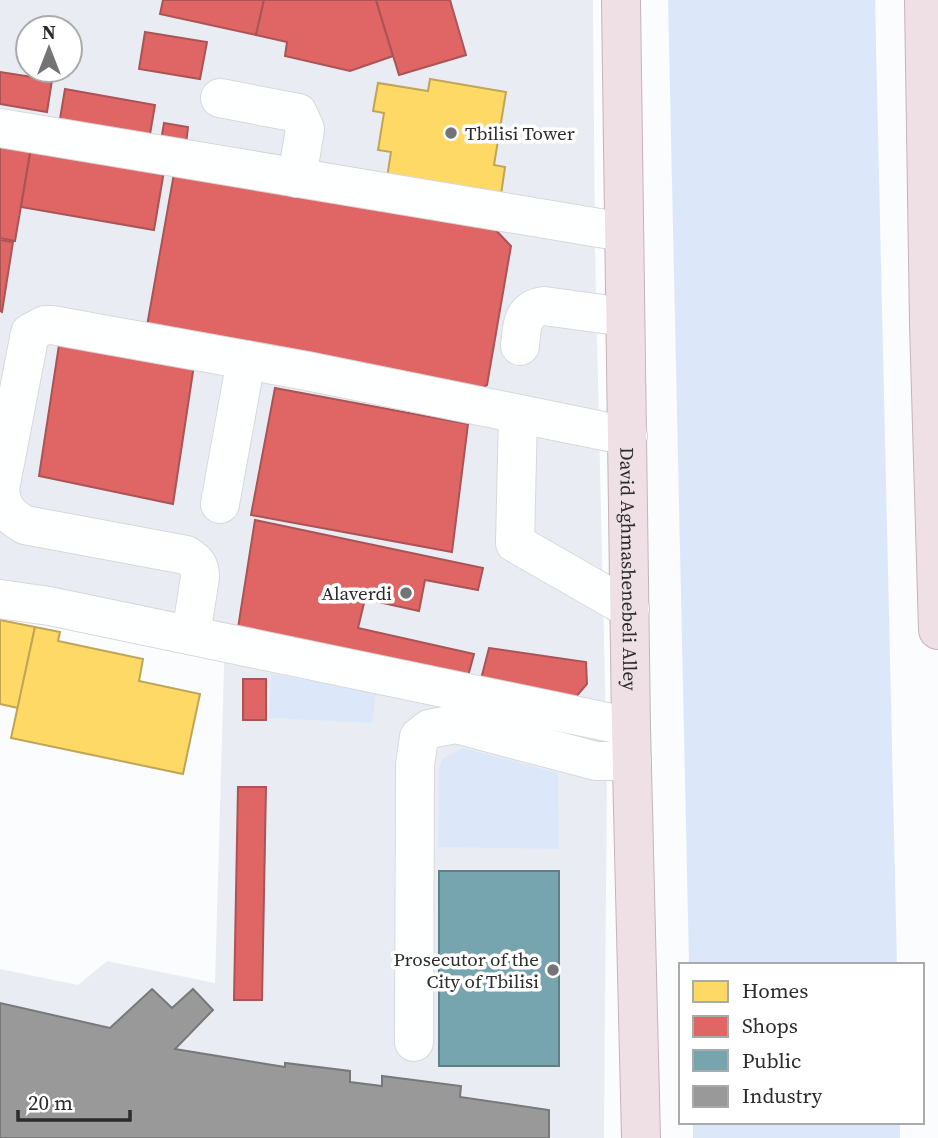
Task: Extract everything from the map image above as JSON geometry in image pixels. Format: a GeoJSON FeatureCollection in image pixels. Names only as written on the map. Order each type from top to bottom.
{"type":"FeatureCollection","features":[{"type":"Feature","properties":{"kind":"highway","name":"David Aghmashenebeli Alley"},"geometry":{"type":"LineString","coordinates":[[621,0],[641,1138]]}},
{"type":"Feature","properties":{"kind":"highway"},"geometry":{"type":"LineString","coordinates":[[924,0],[932,72],[938,630]]}},
{"type":"Feature","properties":{"kind":"street"},"geometry":{"type":"LineString","coordinates":[[220,98],[298,113],[305,129],[297,178]]}},
{"type":"Feature","properties":{"kind":"street"},"geometry":{"type":"LineString","coordinates":[[0,128],[623,232]]}},
{"type":"Feature","properties":{"kind":"street"},"geometry":{"type":"LineString","coordinates":[[520,346],[523,320],[528,312],[536,307],[625,317]]}},
{"type":"Feature","properties":{"kind":"street"},"geometry":{"type":"LineString","coordinates":[[191,635],[200,576],[200,568],[195,561],[186,555],[25,525],[10,517],[3,505],[0,490],[9,392],[30,333],[45,325],[246,360],[628,436]]}},
{"type":"Feature","properties":{"kind":"street"},"geometry":{"type":"LineString","coordinates":[[220,504],[246,360]]}},
{"type":"Feature","properties":{"kind":"street"},"geometry":{"type":"LineString","coordinates":[[519,414],[515,543],[630,609]]}},
{"type":"Feature","properties":{"kind":"street"},"geometry":{"type":"LineString","coordinates":[[0,599],[49,606],[191,635],[632,744]]}},
{"type":"Feature","properties":{"kind":"street"},"geometry":{"type":"LineString","coordinates":[[414,1042],[415,765],[419,737],[429,729],[456,724],[596,761],[632,744]]}},
{"type":"Feature","properties":{"kind":"shaded area"},"geometry":{"type":"Polygon","coordinates":[[[0,0],[593,0],[595,251],[607,768],[604,1138],[0,1138],[0,969],[78,985],[107,961],[215,983],[225,631],[0,580],[0,0]]]}},
{"type":"Feature","properties":{"kind":"shaded area"},"geometry":{"type":"Polygon","coordinates":[[[668,0],[875,0],[897,963],[689,963],[668,0]]]}},
{"type":"Feature","properties":{"kind":"shaded area"},"geometry":{"type":"Polygon","coordinates":[[[271,674],[376,692],[372,723],[269,718],[271,674]]]}},
{"type":"Feature","properties":{"kind":"shaded area"},"geometry":{"type":"Polygon","coordinates":[[[463,748],[558,773],[559,849],[438,847],[439,768],[443,758],[463,748]]]}},
{"type":"Feature","properties":{"kind":"shaded area"},"geometry":{"type":"Polygon","coordinates":[[[693,1124],[900,1124],[900,1138],[693,1138],[693,1124]]]}},
{"type":"Feature","properties":{"kind":"building: Homes"},"geometry":{"type":"Polygon","coordinates":[[[430,79],[506,92],[494,165],[505,167],[501,195],[386,184],[391,152],[378,150],[384,113],[373,111],[378,83],[428,91],[430,79]]]}},
{"type":"Feature","properties":{"kind":"building: Homes"},"geometry":{"type":"Polygon","coordinates":[[[0,620],[35,627],[18,708],[0,704],[0,620]]]}},
{"type":"Feature","properties":{"kind":"building: Homes"},"geometry":{"type":"Polygon","coordinates":[[[35,627],[60,632],[58,641],[143,659],[139,681],[200,694],[183,774],[11,738],[35,627]]]}},
{"type":"Feature","properties":{"kind":"building: Shops"},"geometry":{"type":"Polygon","coordinates":[[[163,0],[264,0],[256,35],[160,14],[163,0]]]}},
{"type":"Feature","properties":{"kind":"building: Shops"},"geometry":{"type":"Polygon","coordinates":[[[264,0],[376,0],[393,56],[350,71],[285,56],[287,42],[256,35],[264,0]]]}},
{"type":"Feature","properties":{"kind":"building: Shops"},"geometry":{"type":"Polygon","coordinates":[[[376,0],[450,0],[466,55],[399,75],[376,0]]]}},
{"type":"Feature","properties":{"kind":"building: Shops"},"geometry":{"type":"Polygon","coordinates":[[[145,32],[207,42],[200,79],[139,69],[145,32]]]}},
{"type":"Feature","properties":{"kind":"building: Shops"},"geometry":{"type":"Polygon","coordinates":[[[0,72],[14,74],[14,84],[51,84],[47,112],[0,104],[0,72]]]}},
{"type":"Feature","properties":{"kind":"building: Shops"},"geometry":{"type":"Polygon","coordinates":[[[65,89],[155,105],[149,140],[59,125],[65,89]]]}},
{"type":"Feature","properties":{"kind":"building: Shops"},"geometry":{"type":"Polygon","coordinates":[[[164,123],[188,127],[186,144],[161,141],[164,123]]]}},
{"type":"Feature","properties":{"kind":"building: Shops"},"geometry":{"type":"Polygon","coordinates":[[[0,136],[32,142],[15,241],[0,238],[0,136]]]}},
{"type":"Feature","properties":{"kind":"building: Shops"},"geometry":{"type":"Polygon","coordinates":[[[32,142],[165,165],[154,230],[21,207],[32,142]]]}},
{"type":"Feature","properties":{"kind":"building: Shops"},"geometry":{"type":"Polygon","coordinates":[[[175,168],[489,223],[511,246],[487,385],[470,394],[145,337],[175,168]]]}},
{"type":"Feature","properties":{"kind":"building: Shops"},"geometry":{"type":"Polygon","coordinates":[[[0,240],[13,242],[2,312],[0,311],[0,240]]]}},
{"type":"Feature","properties":{"kind":"building: Shops"},"geometry":{"type":"Polygon","coordinates":[[[59,345],[194,365],[173,504],[39,476],[59,345]]]}},
{"type":"Feature","properties":{"kind":"building: Shops"},"geometry":{"type":"Polygon","coordinates":[[[275,388],[468,424],[452,552],[251,515],[275,388]]]}},
{"type":"Feature","properties":{"kind":"building: Shops"},"geometry":{"type":"Polygon","coordinates":[[[255,520],[483,568],[478,590],[425,580],[419,611],[365,599],[358,628],[474,654],[468,676],[238,628],[255,520]]]}},
{"type":"Feature","properties":{"kind":"building: Shops"},"geometry":{"type":"Polygon","coordinates":[[[489,648],[586,662],[587,684],[575,698],[480,683],[489,648]]]}},
{"type":"Feature","properties":{"kind":"building: Shops"},"geometry":{"type":"Polygon","coordinates":[[[243,679],[266,679],[266,720],[243,720],[243,679]]]}},
{"type":"Feature","properties":{"kind":"building: Shops"},"geometry":{"type":"Polygon","coordinates":[[[238,787],[266,787],[262,1000],[234,1000],[238,787]]]}},
{"type":"Feature","properties":{"kind":"building: Public"},"geometry":{"type":"Polygon","coordinates":[[[439,871],[559,871],[559,1066],[439,1066],[439,871]]]}},
{"type":"Feature","properties":{"kind":"building: Industry"},"geometry":{"type":"Polygon","coordinates":[[[152,989],[172,1008],[193,989],[213,1010],[175,1049],[285,1067],[285,1063],[350,1071],[350,1082],[382,1086],[382,1076],[461,1086],[460,1097],[549,1110],[549,1138],[0,1138],[0,1003],[110,1028],[152,989]]]}},
{"type":"Feature","properties":{"kind":"place","name":"Tbilisi Tower"},"geometry":{"type":"Point","coordinates":[451,133]}},
{"type":"Feature","properties":{"kind":"place","name":"Alaverdi"},"geometry":{"type":"Point","coordinates":[406,593]}},
{"type":"Feature","properties":{"kind":"place","name":"Prosecutor of the City of Tbilisi"},"geometry":{"type":"Point","coordinates":[553,970]}}]}
